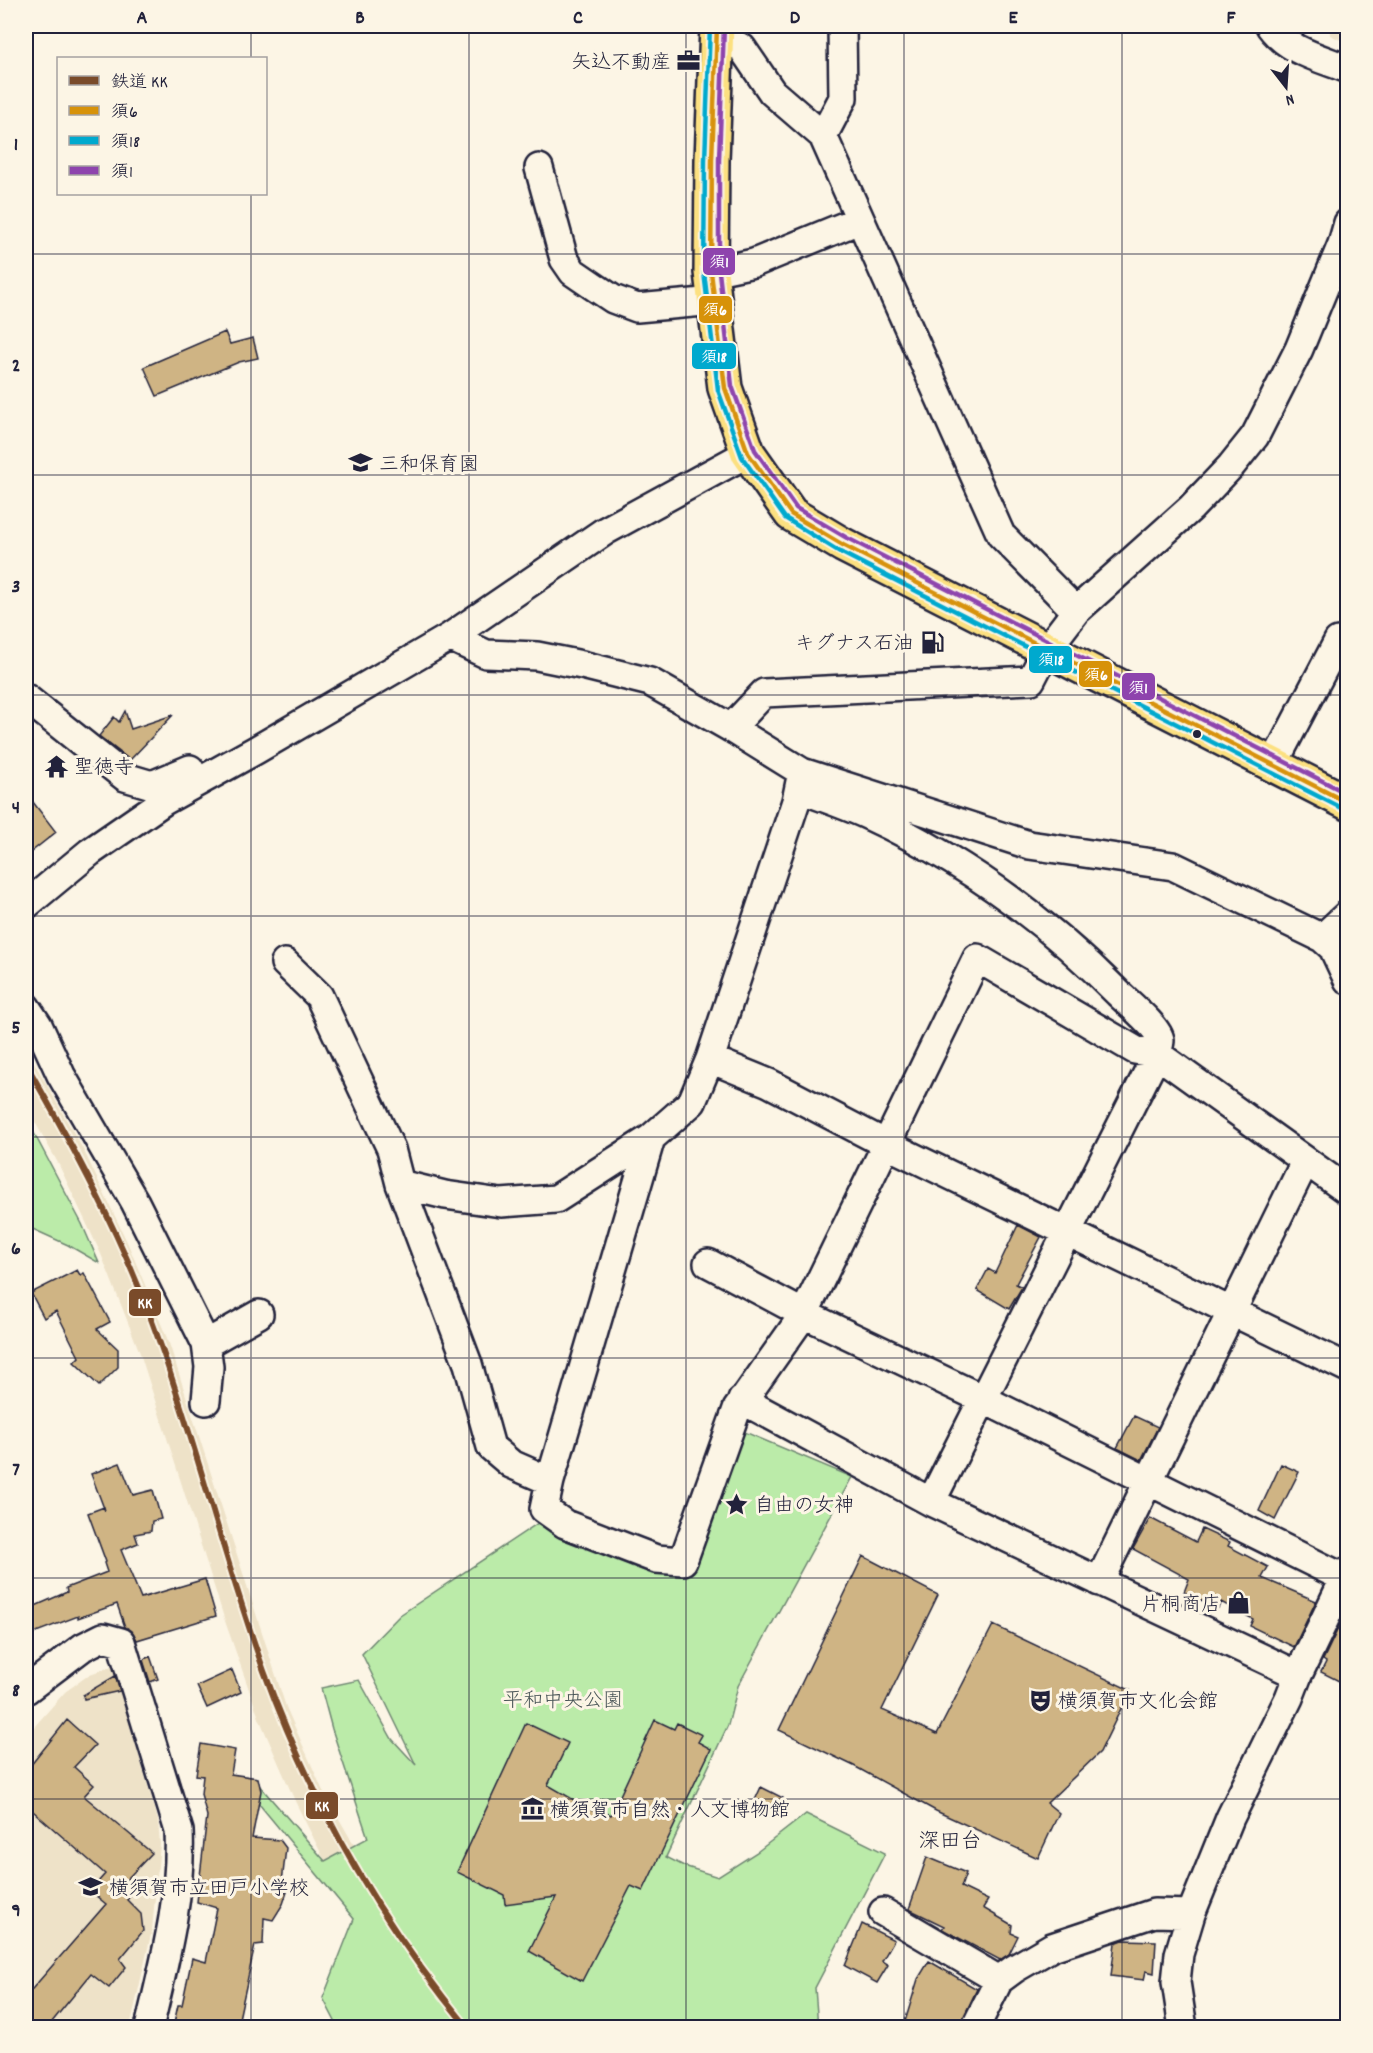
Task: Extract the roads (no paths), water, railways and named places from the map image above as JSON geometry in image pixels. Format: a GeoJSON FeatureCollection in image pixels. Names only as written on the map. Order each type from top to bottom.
{"type":"FeatureCollection","features":[{"type":"Feature","properties":{"kind":"main road"},"geometry":{"type":"LineString","coordinates":[[717,30],[713,287],[725,388],[748,453],[791,514],[843,545],[1347,803]]}},
{"type":"Feature","properties":{"kind":"street"},"geometry":{"type":"LineString","coordinates":[[823,136],[843,98],[842,26]]}},
{"type":"Feature","properties":{"kind":"street"},"geometry":{"type":"LineString","coordinates":[[1270,26],[1280,39],[1293,48],[1347,69]]}},
{"type":"Feature","properties":{"kind":"street"},"geometry":{"type":"LineString","coordinates":[[717,30],[742,48],[757,66],[772,92],[823,136],[1001,535],[1076,611]]}},
{"type":"Feature","properties":{"kind":"street"},"geometry":{"type":"LineString","coordinates":[[539,168],[564,259],[573,272],[613,299],[637,308],[713,287],[754,263],[859,220]]}},
{"type":"Feature","properties":{"kind":"street"},"geometry":{"type":"LineString","coordinates":[[731,728],[764,693],[1031,680],[1047,649],[1076,611],[1191,508],[1231,466],[1255,436],[1299,348],[1346,238]]}},
{"type":"Feature","properties":{"kind":"street"},"geometry":{"type":"LineString","coordinates":[[26,905],[90,852],[164,801],[256,750],[605,531],[748,453]]}},
{"type":"Feature","properties":{"kind":"street"},"geometry":{"type":"LineString","coordinates":[[26,698],[125,777],[152,785],[201,764],[443,631]]}},
{"type":"Feature","properties":{"kind":"street"},"geometry":{"type":"LineString","coordinates":[[443,631],[486,654],[537,656],[650,682],[731,728],[801,780],[938,852],[1024,909],[1050,929],[1083,960],[1157,1034],[1160,1040],[1157,1054],[931,1502]]}},
{"type":"Feature","properties":{"kind":"street"},"geometry":{"type":"LineString","coordinates":[[1273,765],[1338,641]]}},
{"type":"Feature","properties":{"kind":"street"},"geometry":{"type":"LineString","coordinates":[[801,780],[1029,845],[1173,866],[1322,938],[1333,948],[1347,980]]}},
{"type":"Feature","properties":{"kind":"street"},"geometry":{"type":"LineString","coordinates":[[400,1184],[445,1195],[501,1203],[556,1199],[651,1138],[692,1102],[710,1059],[801,780]]}},
{"type":"Feature","properties":{"kind":"street"},"geometry":{"type":"LineString","coordinates":[[1322,938],[1347,914]]}},
{"type":"Feature","properties":{"kind":"street"},"geometry":{"type":"LineString","coordinates":[[651,1138],[550,1481],[544,1509],[565,1524],[656,1559],[683,1561],[737,1409],[804,1314],[977,958],[1134,1050],[1157,1054],[1347,1191]]}},
{"type":"Feature","properties":{"kind":"street"},"geometry":{"type":"LineString","coordinates":[[285,963],[319,996],[391,1149],[400,1184],[468,1364],[491,1447],[511,1464],[550,1481]]}},
{"type":"Feature","properties":{"kind":"street"},"geometry":{"type":"LineString","coordinates":[[26,1007],[38,1025],[61,1075],[135,1202],[206,1344],[209,1367],[206,1401]]}},
{"type":"Feature","properties":{"kind":"street"},"geometry":{"type":"LineString","coordinates":[[710,1059],[769,1083],[886,1144],[1347,1368]]}},
{"type":"Feature","properties":{"kind":"street"},"geometry":{"type":"LineString","coordinates":[[1099,1582],[1305,1162]]}},
{"type":"Feature","properties":{"kind":"street"},"geometry":{"type":"LineString","coordinates":[[708,1263],[804,1314],[1346,1575],[1230,1818],[1191,1914],[1179,1954],[1176,1982],[1183,2028]]}},
{"type":"Feature","properties":{"kind":"street"},"geometry":{"type":"LineString","coordinates":[[206,1344],[259,1314]]}},
{"type":"Feature","properties":{"kind":"street"},"geometry":{"type":"LineString","coordinates":[[742,1400],[931,1502],[1298,1675]]}},
{"type":"Feature","properties":{"kind":"street"},"geometry":{"type":"LineString","coordinates":[[26,1690],[82,1647],[103,1637],[121,1642],[179,1831],[180,1862],[172,1924],[149,2028]]}},
{"type":"Feature","properties":{"kind":"street"},"geometry":{"type":"LineString","coordinates":[[883,1912],[999,1980]]}},
{"type":"Feature","properties":{"kind":"street"},"geometry":{"type":"LineString","coordinates":[[975,2028],[999,1980],[1014,1968],[1052,1947],[1154,1913],[1191,1914]]}},
{"type":"Feature","properties":{"kind":"rail line","name":"KK"},"geometry":{"type":"LineString","coordinates":[[26,1064],[95,1191],[140,1290],[182,1410],[249,1628],[303,1767],[350,1858],[377,1902],[405,1945],[468,2028]]}},
{"type":"Feature","properties":{"kind":"place","name":"矢込不動産"},"geometry":{"type":"Point","coordinates":[689,61]}},
{"type":"Feature","properties":{"kind":"place","name":"三和保育園"},"geometry":{"type":"Point","coordinates":[361,463]}},
{"type":"Feature","properties":{"kind":"place","name":"キグナス石油"},"geometry":{"type":"Point","coordinates":[932,642]}},
{"type":"Feature","properties":{"kind":"place","name":"聖徳寺"},"geometry":{"type":"Point","coordinates":[56,766]}},
{"type":"Feature","properties":{"kind":"place","name":"自由の女神"},"geometry":{"type":"Point","coordinates":[736,1504]}},
{"type":"Feature","properties":{"kind":"place","name":"片桐商店"},"geometry":{"type":"Point","coordinates":[1239,1603]}},
{"type":"Feature","properties":{"kind":"place","name":"横須賀市文化会館"},"geometry":{"type":"Point","coordinates":[1040,1700]}},
{"type":"Feature","properties":{"kind":"place","name":"横須賀市自然・人文博物館"},"geometry":{"type":"Point","coordinates":[532,1809]}},
{"type":"Feature","properties":{"kind":"place","name":"横須賀市立田戸小学校"},"geometry":{"type":"Point","coordinates":[91,1887]}},
{"type":"Feature","properties":{"kind":"district","name":"深田台"},"geometry":{"type":"Point","coordinates":[950,1840]}},
{"type":"Feature","properties":{"kind":"park label","name":"平和中央公園"},"geometry":{"type":"Point","coordinates":[563,1699]}}]}
